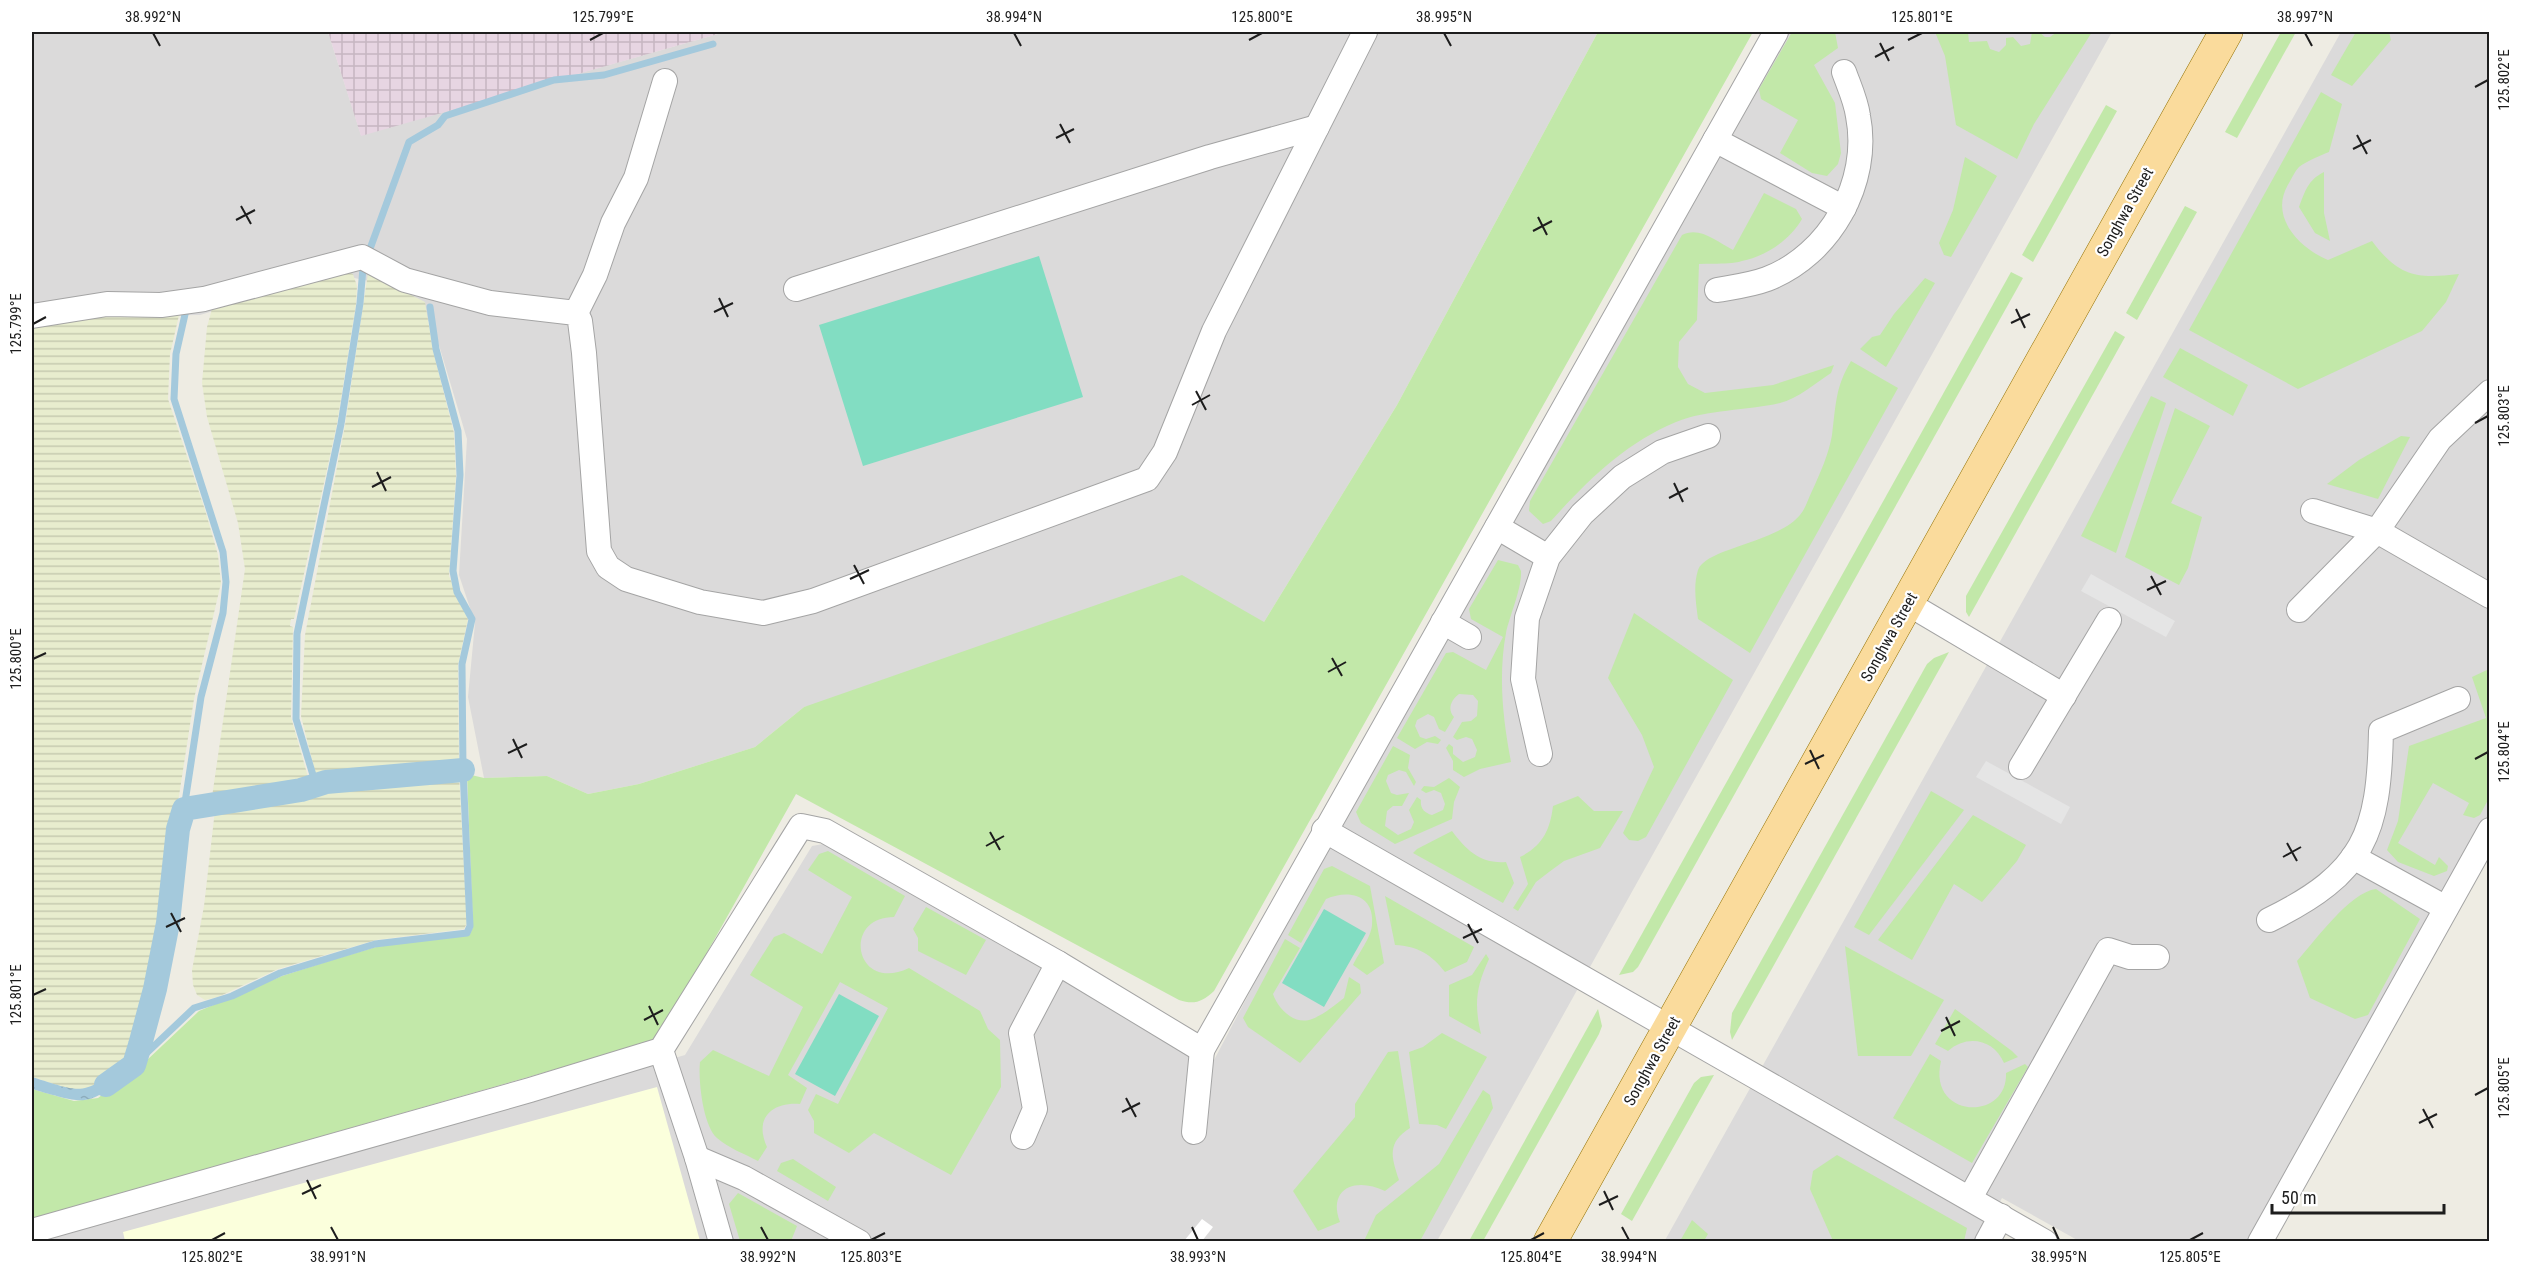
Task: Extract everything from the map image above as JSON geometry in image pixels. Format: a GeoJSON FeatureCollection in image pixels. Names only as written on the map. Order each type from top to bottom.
{"type":"FeatureCollection","features":[{"type":"Feature","properties":{"kind":"main road","name":"Songhwa Street"},"geometry":{"type":"LineString","coordinates":[[1550,1242],[2226,32]]}},
{"type":"Feature","properties":{"kind":"street"},"geometry":{"type":"LineString","coordinates":[[576,313],[580,321],[584,353],[599,551],[609,567],[626,579],[700,602],[763,613],[813,601],[1147,479],[1165,452],[1214,331],[1365,32]]}},
{"type":"Feature","properties":{"kind":"street"},"geometry":{"type":"LineString","coordinates":[[1194,1132],[1202,1050],[1776,32]]}},
{"type":"Feature","properties":{"kind":"street"},"geometry":{"type":"LineString","coordinates":[[1717,290],[1768,278],[1793,264],[1826,238],[1844,208],[1859,168],[1859,116],[1844,72]]}},
{"type":"Feature","properties":{"kind":"street"},"geometry":{"type":"LineString","coordinates":[[576,313],[595,275],[613,223],[636,178],[665,81]]}},
{"type":"Feature","properties":{"kind":"street"},"geometry":{"type":"LineString","coordinates":[[796,289],[1198,160],[1317,127]]}},
{"type":"Feature","properties":{"kind":"street"},"geometry":{"type":"LineString","coordinates":[[1715,140],[1844,208]]}},
{"type":"Feature","properties":{"kind":"street"},"geometry":{"type":"LineString","coordinates":[[32,316],[107,304],[161,305],[204,299],[365,258],[405,280],[490,303],[576,313]]}},
{"type":"Feature","properties":{"kind":"street"},"geometry":{"type":"LineString","coordinates":[[2300,610],[2377,531],[2440,439],[2490,392]]}},
{"type":"Feature","properties":{"kind":"street"},"geometry":{"type":"LineString","coordinates":[[1540,754],[1523,679],[1527,618],[1548,557],[1582,514],[1622,477],[1662,452],[1708,436]]}},
{"type":"Feature","properties":{"kind":"street"},"geometry":{"type":"LineString","coordinates":[[2313,512],[2377,531],[2490,596]]}},
{"type":"Feature","properties":{"kind":"street"},"geometry":{"type":"LineString","coordinates":[[1497,526],[1548,557]]}},
{"type":"Feature","properties":{"kind":"street"},"geometry":{"type":"LineString","coordinates":[[1907,603],[2064,696]]}},
{"type":"Feature","properties":{"kind":"street"},"geometry":{"type":"LineString","coordinates":[[2021,767],[2109,620]]}},
{"type":"Feature","properties":{"kind":"street"},"geometry":{"type":"LineString","coordinates":[[1443,622],[1469,638]]}},
{"type":"Feature","properties":{"kind":"street"},"geometry":{"type":"LineString","coordinates":[[2269,920],[2334,881],[2354,857],[2372,825],[2380,775],[2380,731],[2458,699]]}},
{"type":"Feature","properties":{"kind":"street"},"geometry":{"type":"LineString","coordinates":[[32,1231],[530,1090],[661,1050],[801,826],[825,831],[1058,963],[1202,1050]]}},
{"type":"Feature","properties":{"kind":"street"},"geometry":{"type":"LineString","coordinates":[[1324,830],[2045,1242]]}},
{"type":"Feature","properties":{"kind":"street"},"geometry":{"type":"LineString","coordinates":[[2260,1242],[2490,830]]}},
{"type":"Feature","properties":{"kind":"street"},"geometry":{"type":"LineString","coordinates":[[2354,857],[2446,908]]}},
{"type":"Feature","properties":{"kind":"street"},"geometry":{"type":"LineString","coordinates":[[1970,1198],[2108,950],[2130,957],[2157,957]]}},
{"type":"Feature","properties":{"kind":"street"},"geometry":{"type":"LineString","coordinates":[[1023,1137],[1035,1109],[1021,1033],[1058,963]]}},
{"type":"Feature","properties":{"kind":"street"},"geometry":{"type":"LineString","coordinates":[[661,1050],[697,1158],[721,1242]]}},
{"type":"Feature","properties":{"kind":"street"},"geometry":{"type":"LineString","coordinates":[[697,1158],[744,1178],[860,1242]]}},
{"type":"Feature","properties":{"kind":"street"},"geometry":{"type":"LineString","coordinates":[[1987,1242],[2001,1216]]}},
{"type":"Feature","properties":{"kind":"shaded area"},"geometry":{"type":"Polygon","coordinates":[[[32,32],[328,32],[361,135],[725,32],[1598,32],[1397,405],[1264,622],[804,707],[755,747],[639,784],[588,794],[547,776],[484,778],[468,697],[475,623],[459,575],[467,439],[433,325],[388,285],[335,274],[200,315],[106,316],[32,329],[32,32]]]}},
{"type":"Feature","properties":{"kind":"shaded area"},"geometry":{"type":"Polygon","coordinates":[[[328,32],[725,32],[361,136],[328,32]]]}},
{"type":"Feature","properties":{"kind":"shaded area"},"geometry":{"type":"Polygon","coordinates":[[[1788,32],[2112,32],[1437,1241],[32,1242],[685,1055],[812,846],[834,842],[1213,1062],[1344,813],[1788,32]]]}},
{"type":"Feature","properties":{"kind":"shaded area"},"geometry":{"type":"Polygon","coordinates":[[[2341,32],[2489,32],[2489,814],[2431,920],[2249,1241],[2079,1241],[2002,1198],[1978,1241],[1664,1242],[2341,32]]]}},
{"type":"Feature","properties":{"kind":"shaded area"},"geometry":{"type":"Polygon","coordinates":[[[341,270],[353,274],[357,286],[356,304],[337,424],[294,619],[291,619],[290,626],[293,627],[291,717],[308,777],[307,783],[212,797],[245,569],[238,523],[207,417],[202,383],[207,327],[213,305],[341,270]]]}},
{"type":"Feature","properties":{"kind":"shaded area"},"geometry":{"type":"Polygon","coordinates":[[[368,273],[425,302],[433,350],[454,433],[456,476],[449,576],[468,619],[458,665],[459,766],[317,780],[301,716],[305,635],[345,425],[368,273]]]}},
{"type":"Feature","properties":{"kind":"shaded area"},"geometry":{"type":"Polygon","coordinates":[[[180,311],[170,354],[168,399],[206,513],[218,555],[221,583],[194,699],[151,977],[135,1044],[128,1064],[88,1089],[75,1091],[32,1077],[32,322],[86,313],[180,311]]]}},
{"type":"Feature","properties":{"kind":"shaded area"},"geometry":{"type":"Polygon","coordinates":[[[2091,574],[2175,621],[2166,637],[2081,591],[2091,574]]]}},
{"type":"Feature","properties":{"kind":"shaded area"},"geometry":{"type":"Polygon","coordinates":[[[1986,761],[2070,807],[2061,824],[1976,777],[1986,761]]]}},
{"type":"Feature","properties":{"kind":"shaded area"},"geometry":{"type":"Polygon","coordinates":[[[459,774],[467,923],[464,929],[376,940],[278,969],[218,997],[205,1000],[197,995],[193,985],[192,970],[204,906],[215,810],[303,795],[325,786],[459,774]]]}},
{"type":"Feature","properties":{"kind":"shaded area"},"geometry":{"type":"Polygon","coordinates":[[[657,1087],[700,1241],[125,1241],[123,1232],[657,1087]]]}},
{"type":"Feature","properties":{"kind":"green space"},"geometry":{"type":"Polygon","coordinates":[[[1598,32],[1753,32],[1210,995],[1194,1002],[1179,1000],[796,794],[659,1038],[654,1041],[32,1219],[32,1089],[74,1101],[98,1098],[146,1061],[199,1011],[282,976],[376,947],[470,934],[473,927],[467,774],[484,778],[547,776],[588,794],[639,784],[755,747],[804,707],[1182,575],[1264,622],[1397,405],[1598,32]]]}},
{"type":"Feature","properties":{"kind":"green space"},"geometry":{"type":"Polygon","coordinates":[[[1792,32],[1835,32],[1838,48],[1814,65],[1835,103],[1841,153],[1838,164],[1827,176],[1812,173],[1780,153],[1798,120],[1761,99],[1759,89],[1792,32]]]}},
{"type":"Feature","properties":{"kind":"green space"},"geometry":{"type":"Polygon","coordinates":[[[1935,32],[1968,32],[1969,42],[1987,41],[1990,49],[1999,52],[2006,45],[2006,38],[2013,37],[2021,46],[2030,44],[2032,32],[2039,32],[2045,37],[2050,37],[2057,32],[2092,32],[2034,124],[2017,159],[1956,125],[1945,56],[1935,32]]]}},
{"type":"Feature","properties":{"kind":"green space"},"geometry":{"type":"Polygon","coordinates":[[[2281,32],[2296,32],[2237,138],[2225,132],[2281,32]]]}},
{"type":"Feature","properties":{"kind":"green space"},"geometry":{"type":"Polygon","coordinates":[[[2356,32],[2389,32],[2391,40],[2352,86],[2331,75],[2356,32]]]}},
{"type":"Feature","properties":{"kind":"green space"},"geometry":{"type":"Polygon","coordinates":[[[2321,92],[2342,104],[2329,152],[2299,167],[2283,195],[2284,219],[2297,239],[2317,255],[2328,260],[2372,241],[2391,262],[2410,273],[2431,276],[2459,274],[2446,302],[2422,331],[2298,389],[2189,330],[2321,92]]]}},
{"type":"Feature","properties":{"kind":"green space"},"geometry":{"type":"Polygon","coordinates":[[[2106,105],[2117,111],[2033,262],[2022,255],[2106,105]]]}},
{"type":"Feature","properties":{"kind":"green space"},"geometry":{"type":"Polygon","coordinates":[[[1965,157],[1997,176],[1951,257],[1944,255],[1939,243],[1953,210],[1965,157]]]}},
{"type":"Feature","properties":{"kind":"green space"},"geometry":{"type":"Polygon","coordinates":[[[2324,172],[2324,213],[2330,241],[2315,233],[2299,207],[2311,182],[2324,172]]]}},
{"type":"Feature","properties":{"kind":"green space"},"geometry":{"type":"Polygon","coordinates":[[[1764,193],[1796,209],[1802,219],[1784,240],[1751,259],[1732,263],[1699,264],[1697,320],[1679,342],[1678,367],[1688,384],[1705,393],[1773,385],[1834,365],[1831,373],[1793,398],[1780,403],[1714,412],[1676,422],[1657,431],[1608,464],[1551,521],[1543,524],[1529,511],[1530,501],[1682,235],[1695,232],[1702,234],[1733,250],[1764,193]]]}},
{"type":"Feature","properties":{"kind":"green space"},"geometry":{"type":"Polygon","coordinates":[[[2185,206],[2197,212],[2137,320],[2126,313],[2185,206]]]}},
{"type":"Feature","properties":{"kind":"green space"},"geometry":{"type":"Polygon","coordinates":[[[1039,256],[1083,397],[863,466],[819,325],[1039,256]]]}},
{"type":"Feature","properties":{"kind":"green space"},"geometry":{"type":"Polygon","coordinates":[[[2011,272],[2023,278],[1638,967],[1633,972],[1619,975],[2011,272]]]}},
{"type":"Feature","properties":{"kind":"green space"},"geometry":{"type":"Polygon","coordinates":[[[1925,278],[1935,283],[1886,367],[1860,349],[1872,337],[1880,335],[1894,314],[1925,278]]]}},
{"type":"Feature","properties":{"kind":"green space"},"geometry":{"type":"Polygon","coordinates":[[[2115,331],[2125,337],[1969,617],[1966,612],[1966,596],[2115,331]]]}},
{"type":"Feature","properties":{"kind":"green space"},"geometry":{"type":"Polygon","coordinates":[[[2180,348],[2248,385],[2233,416],[2163,377],[2180,348]]]}},
{"type":"Feature","properties":{"kind":"green space"},"geometry":{"type":"Polygon","coordinates":[[[1851,361],[1898,388],[1750,653],[1698,619],[1695,588],[1698,570],[1704,562],[1714,556],[1775,532],[1800,515],[1826,456],[1832,435],[1839,388],[1851,361]]]}},
{"type":"Feature","properties":{"kind":"green space"},"geometry":{"type":"Polygon","coordinates":[[[2151,396],[2166,403],[2116,553],[2081,536],[2151,396]]]}},
{"type":"Feature","properties":{"kind":"green space"},"geometry":{"type":"Polygon","coordinates":[[[2175,408],[2210,426],[2171,503],[2202,517],[2188,568],[2179,585],[2125,557],[2175,408]]]}},
{"type":"Feature","properties":{"kind":"green space"},"geometry":{"type":"Polygon","coordinates":[[[2401,436],[2410,437],[2378,499],[2327,484],[2359,460],[2401,436]]]}},
{"type":"Feature","properties":{"kind":"green space"},"geometry":{"type":"Polygon","coordinates":[[[1498,560],[1518,565],[1521,571],[1518,593],[1506,633],[1502,665],[1504,714],[1511,762],[1480,769],[1464,777],[1453,770],[1453,761],[1446,748],[1449,744],[1453,747],[1453,754],[1463,762],[1475,757],[1477,750],[1472,739],[1466,737],[1457,740],[1453,737],[1462,722],[1471,721],[1477,716],[1478,701],[1473,695],[1459,694],[1454,699],[1450,708],[1454,717],[1445,732],[1439,729],[1434,717],[1428,714],[1417,720],[1415,726],[1420,737],[1426,739],[1435,736],[1441,740],[1438,744],[1427,742],[1415,749],[1397,738],[1446,653],[1453,652],[1486,670],[1503,637],[1471,619],[1469,609],[1498,560]]]}},
{"type":"Feature","properties":{"kind":"green space"},"geometry":{"type":"Polygon","coordinates":[[[1634,613],[1733,680],[1646,837],[1638,841],[1629,840],[1623,833],[1654,767],[1642,735],[1608,678],[1634,613]]]}},
{"type":"Feature","properties":{"kind":"green space"},"geometry":{"type":"Polygon","coordinates":[[[1949,652],[1732,1040],[1730,1032],[1732,1013],[1927,664],[1934,658],[1949,652]]]}},
{"type":"Feature","properties":{"kind":"green space"},"geometry":{"type":"Polygon","coordinates":[[[2489,669],[2489,798],[2480,815],[2474,818],[2463,815],[2469,803],[2433,783],[2398,843],[2435,865],[2439,857],[2448,866],[2447,871],[2434,876],[2398,862],[2387,850],[2398,821],[2409,746],[2486,718],[2472,677],[2489,669]]]}},
{"type":"Feature","properties":{"kind":"green space"},"geometry":{"type":"Polygon","coordinates":[[[1393,746],[1410,755],[1408,768],[1416,782],[1414,786],[1406,772],[1399,770],[1388,775],[1386,781],[1391,793],[1397,795],[1409,793],[1402,806],[1393,806],[1387,811],[1385,826],[1398,835],[1411,829],[1414,822],[1409,810],[1417,797],[1421,800],[1423,810],[1427,813],[1432,815],[1443,810],[1445,804],[1441,793],[1434,790],[1426,793],[1421,790],[1424,786],[1434,787],[1449,778],[1460,787],[1454,802],[1452,819],[1395,844],[1361,823],[1356,812],[1393,746]]]}},
{"type":"Feature","properties":{"kind":"green space"},"geometry":{"type":"Polygon","coordinates":[[[1931,791],[1964,810],[1869,935],[1854,927],[1931,791]]]}},
{"type":"Feature","properties":{"kind":"green space"},"geometry":{"type":"Polygon","coordinates":[[[1578,796],[1594,811],[1623,811],[1600,848],[1564,861],[1549,872],[1536,882],[1518,911],[1513,908],[1528,884],[1520,857],[1534,848],[1544,837],[1550,823],[1553,806],[1578,796]]]}},
{"type":"Feature","properties":{"kind":"green space"},"geometry":{"type":"Polygon","coordinates":[[[1973,815],[2026,845],[2017,861],[1982,902],[1954,884],[1912,960],[1878,940],[1973,815]]]}},
{"type":"Feature","properties":{"kind":"green space"},"geometry":{"type":"Polygon","coordinates":[[[1452,831],[1475,855],[1489,861],[1506,862],[1514,883],[1503,903],[1413,853],[1452,831]]]}},
{"type":"Feature","properties":{"kind":"green space"},"geometry":{"type":"Polygon","coordinates":[[[828,851],[905,896],[894,917],[877,920],[866,929],[861,940],[861,952],[867,963],[876,971],[891,973],[909,968],[980,1011],[988,1029],[1000,1040],[1001,1087],[951,1175],[874,1133],[849,1153],[814,1133],[814,1121],[808,1110],[816,1094],[838,1104],[888,1008],[840,982],[788,1075],[807,1088],[800,1104],[781,1106],[768,1114],[763,1128],[763,1137],[767,1147],[758,1161],[721,1142],[708,1124],[701,1091],[700,1062],[713,1050],[769,1076],[803,1007],[750,975],[774,937],[784,933],[822,954],[852,897],[808,870],[819,854],[828,851]]]}},
{"type":"Feature","properties":{"kind":"green space"},"geometry":{"type":"Polygon","coordinates":[[[1332,866],[1370,886],[1384,963],[1367,975],[1353,965],[1367,940],[1372,925],[1369,907],[1359,897],[1343,895],[1326,899],[1301,943],[1288,935],[1324,869],[1332,866]]]}},
{"type":"Feature","properties":{"kind":"green space"},"geometry":{"type":"Polygon","coordinates":[[[2376,889],[2420,919],[2368,1015],[2355,1019],[2310,998],[2297,961],[2344,908],[2366,892],[2376,889]]]}},
{"type":"Feature","properties":{"kind":"green space"},"geometry":{"type":"Polygon","coordinates":[[[1385,896],[1474,947],[1467,962],[1445,972],[1424,952],[1411,947],[1395,945],[1385,896]]]}},
{"type":"Feature","properties":{"kind":"green space"},"geometry":{"type":"Polygon","coordinates":[[[926,907],[986,940],[966,975],[918,951],[918,938],[913,929],[926,907]]]}},
{"type":"Feature","properties":{"kind":"green space"},"geometry":{"type":"Polygon","coordinates":[[[1324,909],[1366,933],[1324,1007],[1282,983],[1324,909]]]}},
{"type":"Feature","properties":{"kind":"green space"},"geometry":{"type":"Polygon","coordinates":[[[1285,939],[1300,948],[1273,994],[1275,1000],[1288,1015],[1299,1020],[1312,1019],[1344,998],[1349,977],[1360,984],[1361,993],[1300,1063],[1248,1027],[1243,1018],[1285,939]]]}},
{"type":"Feature","properties":{"kind":"green space"},"geometry":{"type":"Polygon","coordinates":[[[1845,946],[1944,1000],[1911,1056],[1858,1056],[1845,946]]]}},
{"type":"Feature","properties":{"kind":"green space"},"geometry":{"type":"Polygon","coordinates":[[[1486,954],[1489,959],[1477,996],[1477,1014],[1481,1034],[1449,1016],[1449,985],[1472,975],[1486,954]]]}},
{"type":"Feature","properties":{"kind":"green space"},"geometry":{"type":"Polygon","coordinates":[[[839,994],[879,1016],[835,1096],[795,1074],[839,994]]]}},
{"type":"Feature","properties":{"kind":"green space"},"geometry":{"type":"Polygon","coordinates":[[[1598,1009],[1602,1026],[1599,1034],[1483,1241],[1469,1241],[1598,1009]]]}},
{"type":"Feature","properties":{"kind":"green space"},"geometry":{"type":"Polygon","coordinates":[[[1955,1009],[2018,1057],[2004,1063],[1994,1049],[1979,1042],[1963,1042],[1948,1051],[1935,1044],[1955,1009]]]}},
{"type":"Feature","properties":{"kind":"green space"},"geometry":{"type":"Polygon","coordinates":[[[1442,1033],[1487,1057],[1446,1129],[1437,1125],[1419,1124],[1409,1052],[1423,1047],[1442,1033]]]}},
{"type":"Feature","properties":{"kind":"green space"},"geometry":{"type":"Polygon","coordinates":[[[1398,1051],[1410,1128],[1397,1139],[1394,1145],[1394,1164],[1399,1180],[1385,1191],[1364,1185],[1347,1188],[1338,1200],[1337,1210],[1340,1222],[1318,1231],[1293,1191],[1355,1117],[1355,1104],[1388,1052],[1398,1051]]]}},
{"type":"Feature","properties":{"kind":"green space"},"geometry":{"type":"Polygon","coordinates":[[[1930,1054],[1941,1061],[1940,1080],[1946,1094],[1956,1103],[1969,1107],[1983,1106],[1995,1100],[2003,1089],[2006,1073],[2025,1064],[2028,1067],[1972,1163],[1893,1118],[1930,1054]]]}},
{"type":"Feature","properties":{"kind":"green space"},"geometry":{"type":"Polygon","coordinates":[[[1714,1075],[1632,1221],[1621,1214],[1694,1083],[1701,1077],[1714,1075]]]}},
{"type":"Feature","properties":{"kind":"green space"},"geometry":{"type":"Polygon","coordinates":[[[1483,1090],[1490,1095],[1493,1108],[1420,1241],[1364,1241],[1376,1215],[1439,1164],[1483,1090]]]}},
{"type":"Feature","properties":{"kind":"green space"},"geometry":{"type":"Polygon","coordinates":[[[1837,1155],[1967,1228],[1964,1241],[1833,1241],[1810,1189],[1813,1171],[1837,1155]]]}},
{"type":"Feature","properties":{"kind":"green space"},"geometry":{"type":"Polygon","coordinates":[[[793,1159],[836,1187],[828,1201],[777,1171],[781,1163],[793,1159]]]}},
{"type":"Feature","properties":{"kind":"green space"},"geometry":{"type":"Polygon","coordinates":[[[738,1193],[797,1226],[791,1241],[740,1241],[729,1204],[738,1193]]]}},
{"type":"Feature","properties":{"kind":"green space"},"geometry":{"type":"Polygon","coordinates":[[[1692,1220],[1708,1234],[1704,1241],[1680,1241],[1692,1220]]]}},
{"type":"Feature","properties":{"kind":"water"},"geometry":{"type":"Polygon","coordinates":[[[128,1064],[135,1069],[107,1091],[87,1100],[66,1098],[32,1089],[32,1077],[73,1089],[91,1086],[128,1064]]]}},
{"type":"Feature","properties":{"kind":"pier"},"geometry":{"type":"Polygon","coordinates":[[[1202,1219],[1213,1227],[1202,1241],[1184,1241],[1202,1219]]]}},
{"type":"Feature","properties":{"kind":"waterway"},"geometry":{"type":"LineString","coordinates":[[316,785],[296,719],[297,634],[341,424],[360,303],[363,268],[409,142],[438,125],[445,116],[554,80],[604,75],[713,44]]}},
{"type":"Feature","properties":{"kind":"waterway"},"geometry":{"type":"LineString","coordinates":[[134,1065],[194,1008],[232,996],[280,973],[375,944],[467,933],[470,926],[463,770],[462,664],[472,619],[457,592],[453,571],[460,475],[458,431],[436,349],[430,307]]}},
{"type":"Feature","properties":{"kind":"waterway"},"geometry":{"type":"LineString","coordinates":[[184,809],[201,697],[223,613],[226,582],[223,552],[174,399],[176,354],[186,310]]}},
{"type":"Feature","properties":{"kind":"waterway"},"geometry":{"type":"LineString","coordinates":[[106,1085],[134,1065],[140,1045],[155,989],[168,923],[178,829],[184,809],[301,790],[326,782],[463,770]]}}]}
